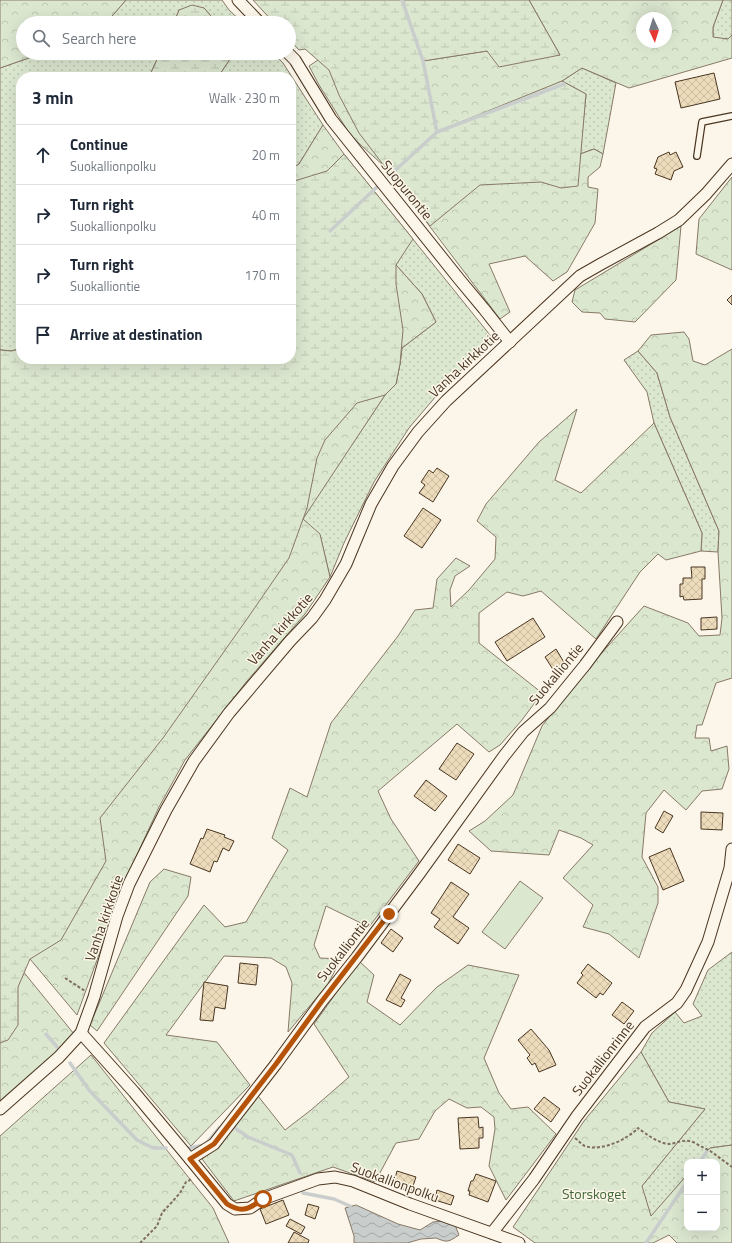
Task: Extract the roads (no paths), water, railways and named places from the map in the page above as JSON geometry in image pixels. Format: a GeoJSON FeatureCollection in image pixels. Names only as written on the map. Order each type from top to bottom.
{"type":"FeatureCollection","features":[{"type":"Feature","properties":{"kind":"street"},"geometry":{"type":"LineString","coordinates":[[238,0],[253,16]]}},
{"type":"Feature","properties":{"kind":"street","name":"Suopurontie"},"geometry":{"type":"LineString","coordinates":[[295,60],[331,119],[353,148],[510,342]]}},
{"type":"Feature","properties":{"kind":"street","name":"Vanha kirkkotie"},"geometry":{"type":"LineString","coordinates":[[0,1109],[59,1056],[80,1033],[94,998],[117,916],[129,884],[166,810],[194,761],[229,713],[280,652],[312,618],[325,600],[346,564],[370,504],[393,466],[418,432],[446,401],[580,276],[658,233],[678,220],[706,194],[732,164]]}},
{"type":"Feature","properties":{"kind":"street","name":"Suokalliontie"},"geometry":{"type":"LineString","coordinates":[[190,1159],[214,1144],[276,1064],[322,1001],[358,957],[504,756],[523,732],[550,708],[617,622]]}},
{"type":"Feature","properties":{"kind":"street","name":"Suokallionrinne"},"geometry":{"type":"LineString","coordinates":[[492,1232],[534,1179],[566,1132],[645,1027],[677,1003],[686,990],[708,942],[730,868],[732,849]]}},
{"type":"Feature","properties":{"kind":"street"},"geometry":{"type":"LineString","coordinates":[[80,1033],[134,1092],[190,1159]]}},
{"type":"Feature","properties":{"kind":"street","name":"Suokallionpolku"},"geometry":{"type":"LineString","coordinates":[[190,1159],[227,1204],[235,1209],[250,1208],[263,1199],[318,1179],[336,1177],[353,1181],[410,1204],[492,1232],[519,1243]]}},
{"type":"Feature","properties":{"kind":"lane"},"geometry":{"type":"LineString","coordinates":[[697,156],[702,122],[732,116]]}},
{"type":"Feature","properties":{"kind":"water"},"geometry":{"type":"Polygon","coordinates":[[[356,1205],[398,1224],[420,1230],[433,1222],[453,1220],[459,1235],[448,1241],[443,1241],[436,1238],[421,1239],[407,1243],[354,1243],[354,1236],[345,1208],[356,1205]]]}},
{"type":"Feature","properties":{"kind":"waterway"},"geometry":{"type":"LineString","coordinates":[[389,176],[437,132],[423,61],[402,0]]}},
{"type":"Feature","properties":{"kind":"waterway"},"geometry":{"type":"LineString","coordinates":[[437,132],[564,84]]}},
{"type":"Feature","properties":{"kind":"waterway"},"geometry":{"type":"LineString","coordinates":[[330,231],[377,187]]}},
{"type":"Feature","properties":{"kind":"waterway"},"geometry":{"type":"LineString","coordinates":[[46,1034],[57,1047]]}},
{"type":"Feature","properties":{"kind":"waterway"},"geometry":{"type":"LineString","coordinates":[[70,1063],[89,1090],[137,1140],[153,1148],[166,1148]]}},
{"type":"Feature","properties":{"kind":"waterway"},"geometry":{"type":"LineString","coordinates":[[232,1126],[248,1137],[292,1155],[300,1173]]}},
{"type":"Feature","properties":{"kind":"waterway"},"geometry":{"type":"LineString","coordinates":[[189,1148],[205,1145],[219,1128]]}},
{"type":"Feature","properties":{"kind":"waterway"},"geometry":{"type":"LineString","coordinates":[[702,1159],[707,1151]]}},
{"type":"Feature","properties":{"kind":"waterway"},"geometry":{"type":"LineString","coordinates":[[646,1243],[684,1186]]}},
{"type":"Feature","properties":{"kind":"waterway"},"geometry":{"type":"LineString","coordinates":[[303,1193],[334,1199],[350,1206]]}},
{"type":"Feature","properties":{"kind":"park label","name":"Storskoget"},"geometry":{"type":"Point","coordinates":[594,1194]}}]}
